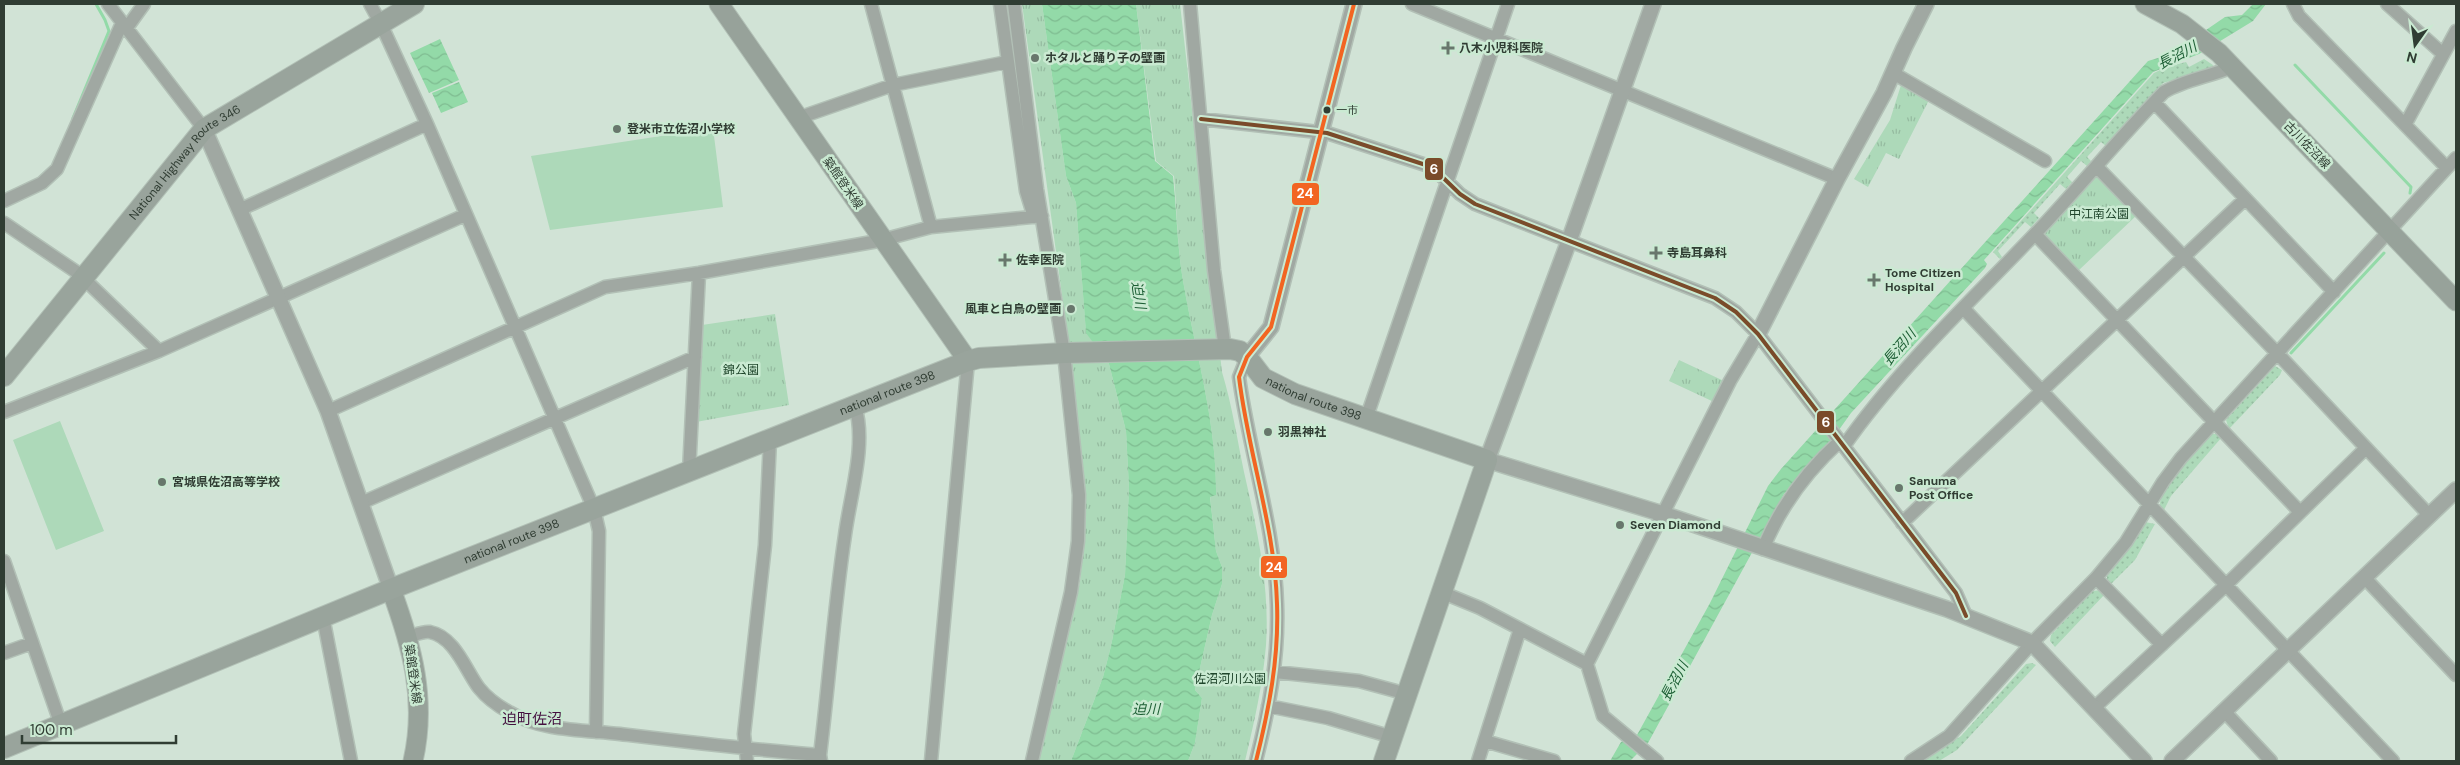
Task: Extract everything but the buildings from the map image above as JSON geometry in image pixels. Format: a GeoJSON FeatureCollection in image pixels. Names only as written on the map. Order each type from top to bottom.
{"type":"FeatureCollection","features":[{"type":"Feature","properties":{"kind":"highway","name":"National Highway Route 346"},"geometry":{"type":"LineString","coordinates":[[4,376],[204,129],[414,4]]}},
{"type":"Feature","properties":{"kind":"highway","name":"national route 398"},"geometry":{"type":"LineString","coordinates":[[4,748],[391,588],[978,358],[1064,353],[1221,349],[1240,351],[1244,362],[1264,378],[1296,394],[1487,460]]}},
{"type":"Feature","properties":{"kind":"highway"},"geometry":{"type":"LineString","coordinates":[[1384,761],[1487,460]]}},
{"type":"Feature","properties":{"kind":"main road","name":"築館登米線"},"geometry":{"type":"LineString","coordinates":[[719,4],[968,361]]}},
{"type":"Feature","properties":{"kind":"main road","name":"古川佐沼線"},"geometry":{"type":"LineString","coordinates":[[2147,4],[2195,33],[2219,53],[2456,301]]}},
{"type":"Feature","properties":{"kind":"main road","name":"築館登米線"},"geometry":{"type":"LineString","coordinates":[[391,588],[408,636],[416,672],[418,730],[413,761]]}},
{"type":"Feature","properties":{"kind":"street"},"geometry":{"type":"LineString","coordinates":[[108,4],[204,129],[328,411],[391,588]]}},
{"type":"Feature","properties":{"kind":"street"},"geometry":{"type":"LineString","coordinates":[[4,201],[42,183],[57,169],[124,26],[144,4]]}},
{"type":"Feature","properties":{"kind":"street"},"geometry":{"type":"LineString","coordinates":[[370,4],[427,124],[594,509],[599,531],[596,732]]}},
{"type":"Feature","properties":{"kind":"street"},"geometry":{"type":"LineString","coordinates":[[871,4],[932,227]]}},
{"type":"Feature","properties":{"kind":"street"},"geometry":{"type":"LineString","coordinates":[[1000,4],[1026,191],[1038,217]]}},
{"type":"Feature","properties":{"kind":"street"},"geometry":{"type":"LineString","coordinates":[[1014,4],[1038,217],[1064,353],[1079,495],[1078,541],[1071,592],[1032,761]]}},
{"type":"Feature","properties":{"kind":"street"},"geometry":{"type":"LineString","coordinates":[[1190,4],[1214,270],[1224,342],[1221,349]]}},
{"type":"Feature","properties":{"kind":"street"},"geometry":{"type":"LineString","coordinates":[[1256,761],[1275,672],[1277,602],[1269,532],[1239,377],[1244,362],[1271,327],[1354,4]]}},
{"type":"Feature","properties":{"kind":"street"},"geometry":{"type":"LineString","coordinates":[[1412,4],[1837,179]]}},
{"type":"Feature","properties":{"kind":"street"},"geometry":{"type":"LineString","coordinates":[[1366,419],[1508,4]]}},
{"type":"Feature","properties":{"kind":"street"},"geometry":{"type":"LineString","coordinates":[[1653,4],[1569,240],[1487,460],[1663,514],[1966,616],[2032,643],[2144,761]]}},
{"type":"Feature","properties":{"kind":"street"},"geometry":{"type":"LineString","coordinates":[[1657,761],[1603,716],[1587,664],[1632,580],[1730,381],[1758,334],[1837,179],[1894,73],[1926,4]]}},
{"type":"Feature","properties":{"kind":"street"},"geometry":{"type":"LineString","coordinates":[[2293,4],[2299,16],[2447,168]]}},
{"type":"Feature","properties":{"kind":"street"},"geometry":{"type":"LineString","coordinates":[[2386,4],[2443,54]]}},
{"type":"Feature","properties":{"kind":"street"},"geometry":{"type":"LineString","coordinates":[[2405,125],[2456,31]]}},
{"type":"Feature","properties":{"kind":"street"},"geometry":{"type":"LineString","coordinates":[[798,118],[893,85],[1007,62]]}},
{"type":"Feature","properties":{"kind":"street"},"geometry":{"type":"LineString","coordinates":[[1760,548],[1798,488],[1822,458],[1841,442],[1963,308],[2035,234],[2154,102],[2176,84],[2212,76],[2232,67]]}},
{"type":"Feature","properties":{"kind":"street"},"geometry":{"type":"LineString","coordinates":[[1894,73],[2045,161]]}},
{"type":"Feature","properties":{"kind":"street"},"geometry":{"type":"LineString","coordinates":[[2154,102],[2334,292]]}},
{"type":"Feature","properties":{"kind":"street"},"geometry":{"type":"LineString","coordinates":[[1201,119],[1322,133],[1432,167],[1447,182],[1475,204],[1715,298],[1736,312],[1758,334],[1956,593],[1966,616]]}},
{"type":"Feature","properties":{"kind":"street"},"geometry":{"type":"LineString","coordinates":[[240,210],[427,124]]}},
{"type":"Feature","properties":{"kind":"street"},"geometry":{"type":"LineString","coordinates":[[1912,761],[1949,736],[2032,643],[2096,578],[2126,542],[2149,504],[2181,458],[2456,158]]}},
{"type":"Feature","properties":{"kind":"street"},"geometry":{"type":"LineString","coordinates":[[2097,167],[2278,354],[2429,516]]}},
{"type":"Feature","properties":{"kind":"street"},"geometry":{"type":"LineString","coordinates":[[1902,523],[2245,199]]}},
{"type":"Feature","properties":{"kind":"street"},"geometry":{"type":"LineString","coordinates":[[4,412],[159,351],[465,215]]}},
{"type":"Feature","properties":{"kind":"street"},"geometry":{"type":"LineString","coordinates":[[328,411],[515,326],[606,288],[882,239],[932,227],[1038,217]]}},
{"type":"Feature","properties":{"kind":"street"},"geometry":{"type":"LineString","coordinates":[[4,223],[83,278],[159,351]]}},
{"type":"Feature","properties":{"kind":"street"},"geometry":{"type":"LineString","coordinates":[[2035,234],[2300,512]]}},
{"type":"Feature","properties":{"kind":"street"},"geometry":{"type":"LineString","coordinates":[[689,472],[699,273]]}},
{"type":"Feature","properties":{"kind":"street"},"geometry":{"type":"LineString","coordinates":[[1963,308],[2393,761]]}},
{"type":"Feature","properties":{"kind":"street"},"geometry":{"type":"LineString","coordinates":[[362,503],[695,357]]}},
{"type":"Feature","properties":{"kind":"street"},"geometry":{"type":"LineString","coordinates":[[931,761],[968,361]]}},
{"type":"Feature","properties":{"kind":"street"},"geometry":{"type":"LineString","coordinates":[[408,636],[428,632],[441,638],[456,651],[469,673],[488,698],[511,714],[548,725],[746,755],[821,758],[859,425],[855,406]]}},
{"type":"Feature","properties":{"kind":"street"},"geometry":{"type":"LineString","coordinates":[[746,755],[748,682],[766,544],[770,440]]}},
{"type":"Feature","properties":{"kind":"street"},"geometry":{"type":"LineString","coordinates":[[2094,708],[2226,585],[2365,449]]}},
{"type":"Feature","properties":{"kind":"street"},"geometry":{"type":"LineString","coordinates":[[2172,761],[2456,490]]}},
{"type":"Feature","properties":{"kind":"street"},"geometry":{"type":"LineString","coordinates":[[4,561],[61,725]]}},
{"type":"Feature","properties":{"kind":"street"},"geometry":{"type":"LineString","coordinates":[[2364,577],[2456,676]]}},
{"type":"Feature","properties":{"kind":"street"},"geometry":{"type":"LineString","coordinates":[[2096,578],[2162,645]]}},
{"type":"Feature","properties":{"kind":"street"},"geometry":{"type":"LineString","coordinates":[[1442,592],[1480,608],[1587,664]]}},
{"type":"Feature","properties":{"kind":"street"},"geometry":{"type":"LineString","coordinates":[[323,617],[351,761]]}},
{"type":"Feature","properties":{"kind":"street"},"geometry":{"type":"LineString","coordinates":[[1478,761],[1520,629]]}},
{"type":"Feature","properties":{"kind":"street"},"geometry":{"type":"LineString","coordinates":[[4,653],[32,643]]}},
{"type":"Feature","properties":{"kind":"street"},"geometry":{"type":"LineString","coordinates":[[1275,672],[1359,681],[1406,694]]}},
{"type":"Feature","properties":{"kind":"street"},"geometry":{"type":"LineString","coordinates":[[1268,706],[1328,718],[1392,737]]}},
{"type":"Feature","properties":{"kind":"street"},"geometry":{"type":"LineString","coordinates":[[2224,711],[2271,761]]}},
{"type":"Feature","properties":{"kind":"street"},"geometry":{"type":"LineString","coordinates":[[1485,741],[1554,761]]}},
{"type":"Feature","properties":{"kind":"green space"},"geometry":{"type":"Polygon","coordinates":[[[1022,4],[1042,4],[1066,176],[1076,203],[1086,332],[1109,364],[1126,431],[1129,488],[1125,575],[1103,677],[1071,761],[1039,761],[1080,582],[1084,540],[1084,476],[1068,339],[1022,4]]]}},
{"type":"Feature","properties":{"kind":"green space","name":"佐沼河川公園"},"geometry":{"type":"Polygon","coordinates":[[[1136,4],[1180,4],[1222,372],[1232,409],[1261,558],[1267,623],[1265,660],[1245,761],[1188,761],[1195,743],[1202,698],[1195,690],[1212,615],[1222,584],[1222,567],[1216,551],[1210,496],[1216,495],[1213,442],[1182,272],[1174,176],[1156,161],[1136,4]]]}},
{"type":"Feature","properties":{"kind":"green space"},"geometry":{"type":"Polygon","coordinates":[[[2204,59],[2213,65],[2212,69],[2163,83],[2106,146],[2101,142],[2087,157],[2091,161],[2087,166],[2081,161],[2067,177],[2072,182],[2066,189],[2060,184],[2034,213],[2039,218],[2031,227],[2025,222],[1998,251],[2002,257],[2000,259],[1993,252],[2154,73],[2166,67],[2186,62],[2189,67],[2204,59]]]}},
{"type":"Feature","properties":{"kind":"green space"},"geometry":{"type":"Polygon","coordinates":[[[1901,85],[1929,100],[1899,159],[1886,153],[1868,187],[1854,179],[1890,120],[1901,85]]]}},
{"type":"Feature","properties":{"kind":"green space"},"geometry":{"type":"Polygon","coordinates":[[[713,128],[723,207],[550,230],[531,156],[713,128]]]}},
{"type":"Feature","properties":{"kind":"green space","name":"中江南公園"},"geometry":{"type":"Polygon","coordinates":[[[2098,175],[2137,215],[2078,271],[2043,235],[2098,175]]]}},
{"type":"Feature","properties":{"kind":"green space","name":"錦公園"},"geometry":{"type":"Polygon","coordinates":[[[775,314],[789,405],[696,422],[702,325],[775,314]]]}},
{"type":"Feature","properties":{"kind":"green space"},"geometry":{"type":"Polygon","coordinates":[[[1679,360],[1724,381],[1714,402],[1669,381],[1679,360]]]}},
{"type":"Feature","properties":{"kind":"green space"},"geometry":{"type":"Polygon","coordinates":[[[2275,366],[2282,370],[2280,375],[2229,429],[2226,420],[2275,366]]]}},
{"type":"Feature","properties":{"kind":"green space"},"geometry":{"type":"Polygon","coordinates":[[[60,421],[104,531],[56,550],[13,440],[60,421]]]}},
{"type":"Feature","properties":{"kind":"green space"},"geometry":{"type":"Polygon","coordinates":[[[2212,434],[2220,434],[2222,437],[2171,496],[2164,510],[2160,506],[2165,487],[2180,467],[2212,434]]]}},
{"type":"Feature","properties":{"kind":"green space"},"geometry":{"type":"Polygon","coordinates":[[[2145,522],[2155,524],[2135,560],[2110,585],[2107,582],[2107,576],[2132,545],[2145,522]]]}},
{"type":"Feature","properties":{"kind":"green space"},"geometry":{"type":"Polygon","coordinates":[[[2101,590],[2105,594],[2055,647],[2050,641],[2051,635],[2093,591],[2101,590]]]}},
{"type":"Feature","properties":{"kind":"green space"},"geometry":{"type":"Polygon","coordinates":[[[2032,663],[2036,665],[1957,750],[1939,761],[1924,761],[1961,736],[2026,664],[2032,663]]]}},
{"type":"Feature","properties":{"kind":"water","name":"迫川"},"geometry":{"type":"Polygon","coordinates":[[[1042,4],[1136,4],[1155,161],[1173,176],[1182,272],[1213,442],[1216,495],[1210,497],[1216,551],[1222,567],[1222,584],[1212,615],[1195,690],[1202,698],[1195,743],[1188,761],[1071,761],[1103,677],[1111,646],[1125,575],[1129,488],[1126,431],[1109,364],[1086,333],[1076,203],[1066,176],[1042,4]]]}},
{"type":"Feature","properties":{"kind":"water","name":"長沼川"},"geometry":{"type":"Polygon","coordinates":[[[2253,4],[2266,4],[2253,21],[2199,54],[2153,72],[1984,260],[1987,264],[1985,268],[1851,413],[1831,441],[1784,494],[1648,743],[1630,761],[1610,761],[1621,742],[1637,735],[1710,603],[1768,486],[1781,469],[2148,61],[2171,54],[2225,17],[2242,15],[2253,4]]]}},
{"type":"Feature","properties":{"kind":"water"},"geometry":{"type":"Polygon","coordinates":[[[440,39],[459,80],[429,93],[410,53],[440,39]]]}},
{"type":"Feature","properties":{"kind":"water"},"geometry":{"type":"Polygon","coordinates":[[[459,82],[468,102],[441,113],[432,93],[459,82]]]}},
{"type":"Feature","properties":{"kind":"waterway"},"geometry":{"type":"LineString","coordinates":[[73,118],[109,31],[96,4]]}},
{"type":"Feature","properties":{"kind":"waterway"},"geometry":{"type":"LineString","coordinates":[[2295,65],[2411,187],[2410,193]]}},
{"type":"Feature","properties":{"kind":"waterway"},"geometry":{"type":"LineString","coordinates":[[2291,353],[2384,253]]}},
{"type":"Feature","properties":{"kind":"transit line","name":"24"},"geometry":{"type":"LineString","coordinates":[[1256,761],[1275,664],[1277,604],[1271,547],[1248,434],[1239,377],[1247,357],[1271,327],[1354,4]]}},
{"type":"Feature","properties":{"kind":"transit line","name":"6"},"geometry":{"type":"LineString","coordinates":[[1201,119],[1327,133],[1432,167],[1460,194],[1475,204],[1715,298],[1736,312],[1758,334],[1956,593],[1966,616]]}},
{"type":"Feature","properties":{"kind":"place","name":"八木小児科医院"},"geometry":{"type":"Point","coordinates":[1448,48]}},
{"type":"Feature","properties":{"kind":"place","name":"ホタルと踊り子の壁画"},"geometry":{"type":"Point","coordinates":[1035,58]}},
{"type":"Feature","properties":{"kind":"place","name":"一市"},"geometry":{"type":"Point","coordinates":[1327,110]}},
{"type":"Feature","properties":{"kind":"place","name":"登米市立佐沼小学校"},"geometry":{"type":"Point","coordinates":[617,129]}},
{"type":"Feature","properties":{"kind":"place","name":"寺島耳鼻科"},"geometry":{"type":"Point","coordinates":[1656,253]}},
{"type":"Feature","properties":{"kind":"place","name":"佐幸医院"},"geometry":{"type":"Point","coordinates":[1005,260]}},
{"type":"Feature","properties":{"kind":"place","name":"Tome Citizen Hospital"},"geometry":{"type":"Point","coordinates":[1874,280]}},
{"type":"Feature","properties":{"kind":"place","name":"風車と白鳥の壁画"},"geometry":{"type":"Point","coordinates":[1071,309]}},
{"type":"Feature","properties":{"kind":"place","name":"羽黒神社"},"geometry":{"type":"Point","coordinates":[1268,432]}},
{"type":"Feature","properties":{"kind":"place","name":"宮城県佐沼高等学校"},"geometry":{"type":"Point","coordinates":[162,482]}},
{"type":"Feature","properties":{"kind":"place","name":"Sanuma Post Office"},"geometry":{"type":"Point","coordinates":[1899,488]}},
{"type":"Feature","properties":{"kind":"place","name":"Seven Diamond"},"geometry":{"type":"Point","coordinates":[1620,525]}},
{"type":"Feature","properties":{"kind":"district","name":"迫町佐沼"},"geometry":{"type":"Point","coordinates":[532,719]}}]}
